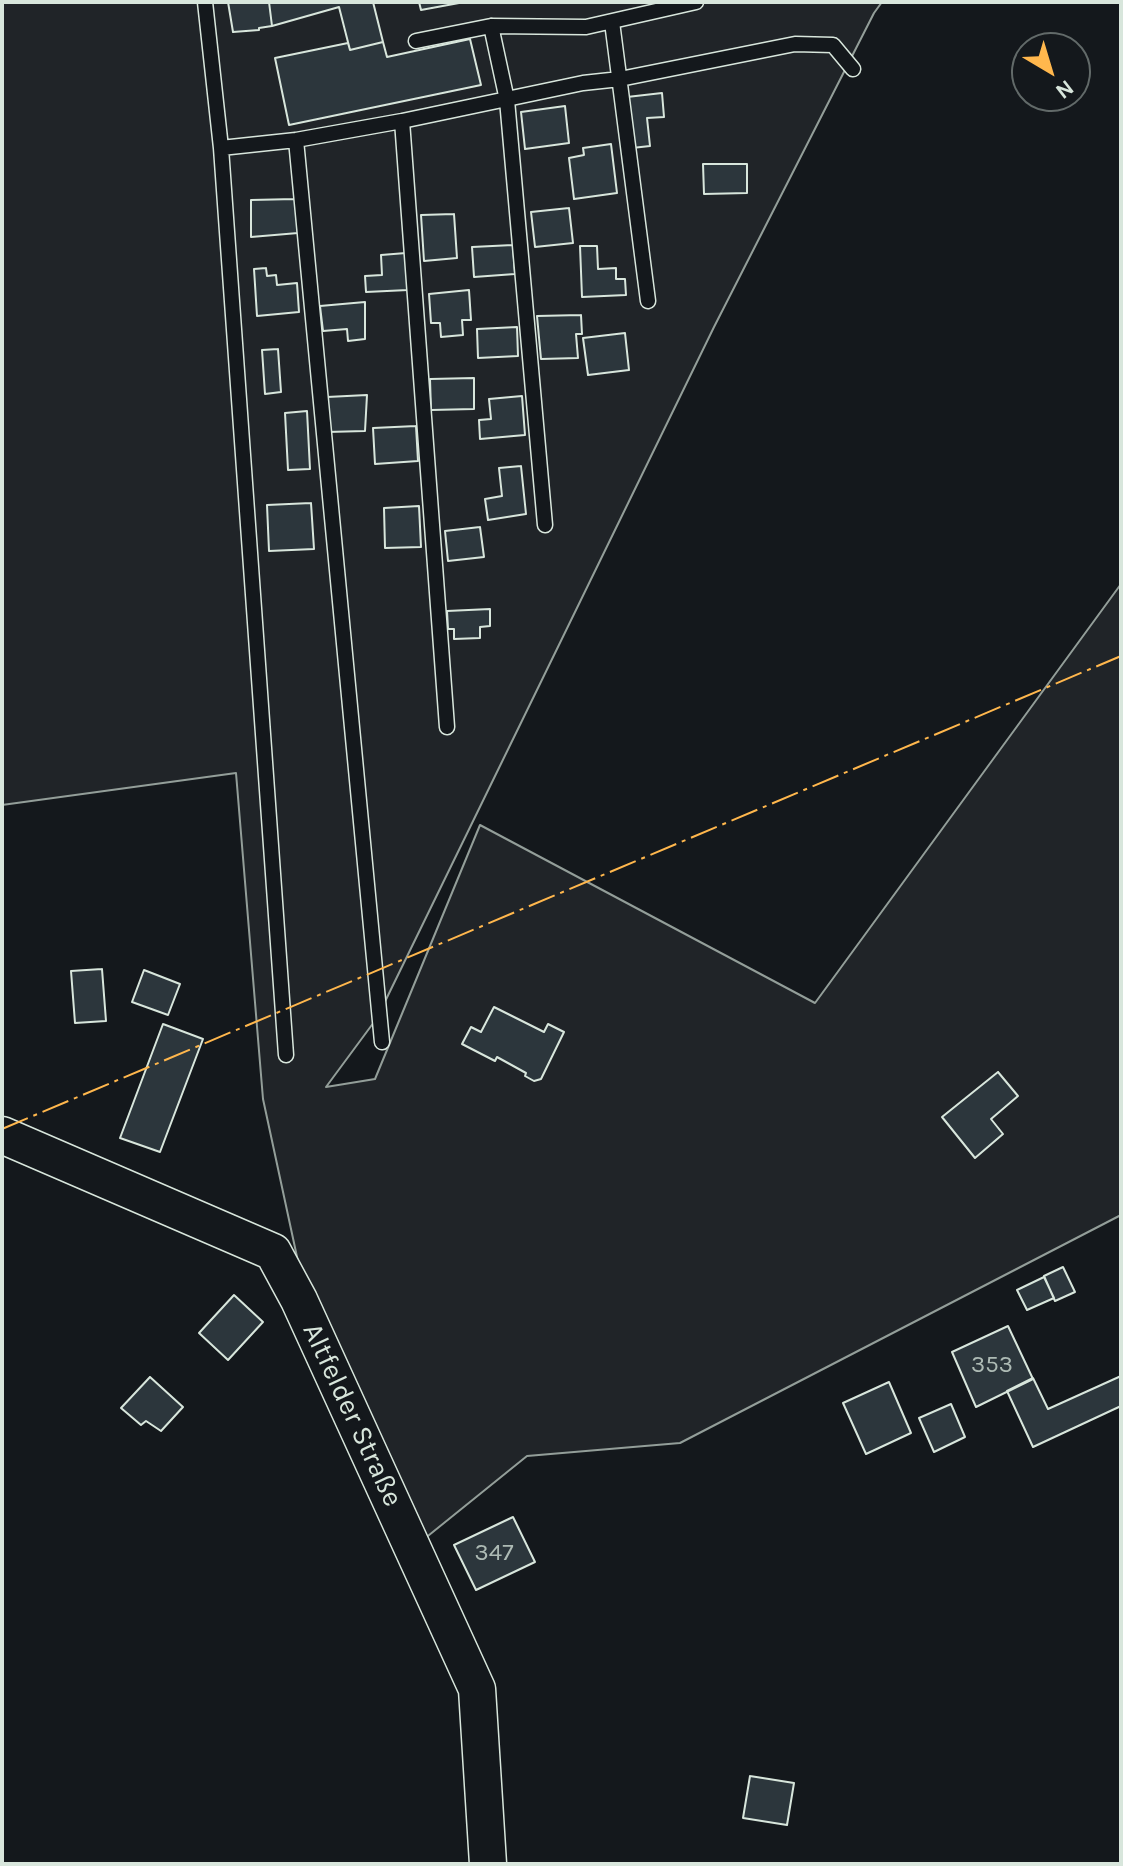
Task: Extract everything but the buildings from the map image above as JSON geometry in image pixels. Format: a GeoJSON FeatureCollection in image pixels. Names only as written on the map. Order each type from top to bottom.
{"type":"FeatureCollection","features":[{"type":"Feature","properties":{"kind":"street","name":"Altfelder Straße"},"geometry":{"type":"LineString","coordinates":[[2,1135],[273,1252],[299,1300],[477,1689],[488,1864]]}},
{"type":"Feature","properties":{"kind":"lane"},"geometry":{"type":"LineString","coordinates":[[205,2],[221,148],[286,1055]]}},
{"type":"Feature","properties":{"kind":"lane"},"geometry":{"type":"LineString","coordinates":[[416,41],[491,26],[586,27],[696,2]]}},
{"type":"Feature","properties":{"kind":"lane"},"geometry":{"type":"LineString","coordinates":[[612,22],[648,301]]}},
{"type":"Feature","properties":{"kind":"lane"},"geometry":{"type":"LineString","coordinates":[[491,26],[507,100],[545,525]]}},
{"type":"Feature","properties":{"kind":"lane"},"geometry":{"type":"LineString","coordinates":[[221,148],[296,140],[402,121],[583,83],[620,79],[795,44],[833,45],[853,69]]}},
{"type":"Feature","properties":{"kind":"lane"},"geometry":{"type":"LineString","coordinates":[[402,121],[447,727]]}},
{"type":"Feature","properties":{"kind":"lane"},"geometry":{"type":"LineString","coordinates":[[296,140],[382,1042]]}},
{"type":"Feature","properties":{"kind":"shaded area"},"geometry":{"type":"Polygon","coordinates":[[[2,2],[882,2],[714,327],[377,1018],[326,1087],[375,1079],[480,825],[815,1003],[1121,584],[1121,1215],[680,1443],[527,1456],[413,1548],[305,1294],[263,1099],[236,773],[2,805],[2,2]]]}},
{"type":"Feature","properties":{"kind":"power"},"geometry":{"type":"LineString","coordinates":[[2,1129],[1121,656]]}}]}
